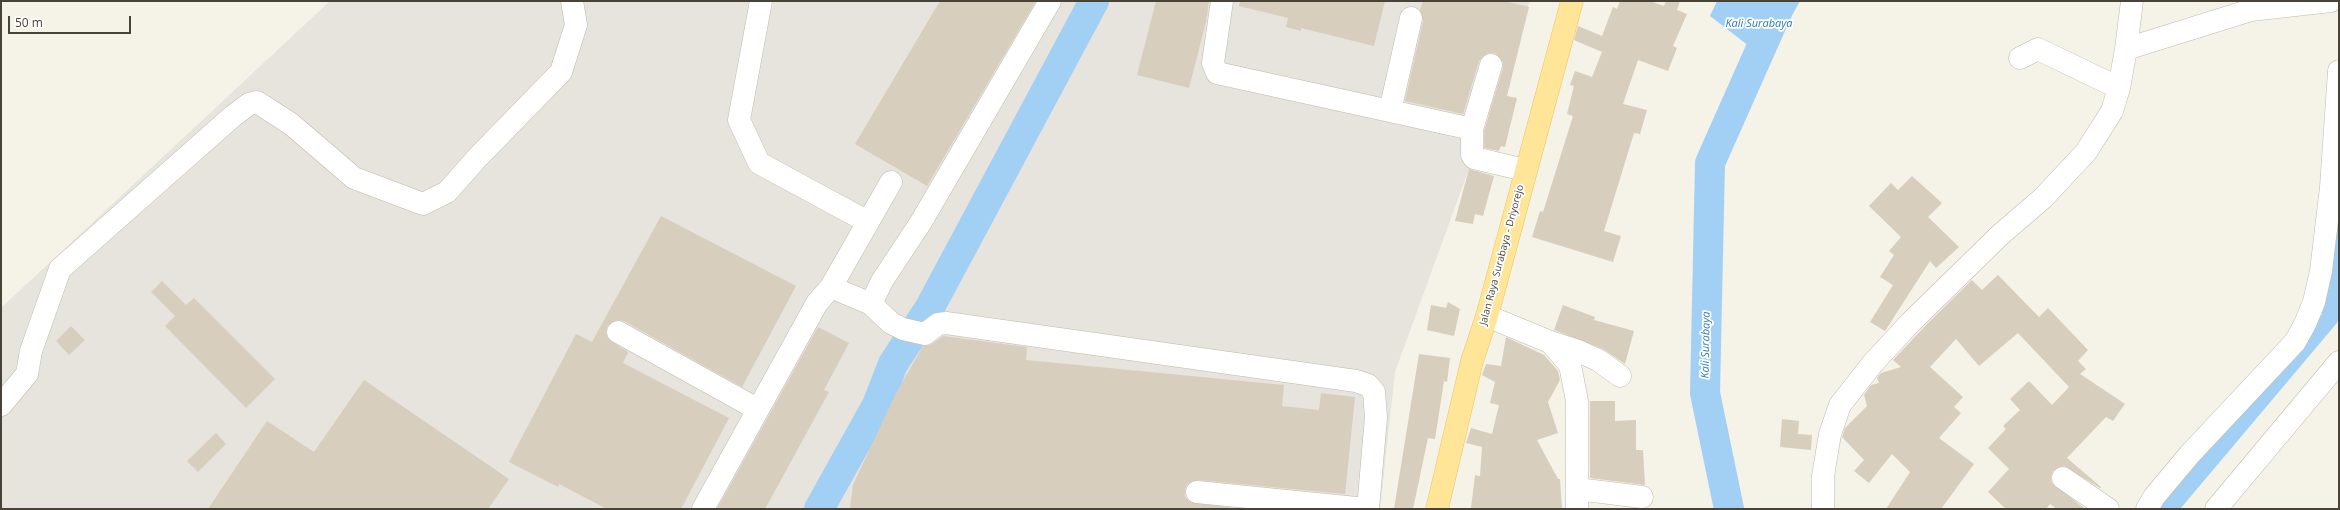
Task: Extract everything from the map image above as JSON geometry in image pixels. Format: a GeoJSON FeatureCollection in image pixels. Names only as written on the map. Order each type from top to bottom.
{"type":"FeatureCollection","features":[{"type":"Feature","properties":{"kind":"main road","name":"Jalan Raya Surabaya - Driyorejo"},"geometry":{"type":"LineString","coordinates":[[1437,509],[1472,361],[1487,316],[1525,170],[1572,1]]}},
{"type":"Feature","properties":{"kind":"street"},"geometry":{"type":"LineString","coordinates":[[1,405],[27,374],[31,351],[60,269],[233,116],[249,104],[257,102],[291,124],[354,178],[422,204],[448,192],[478,157],[561,72],[576,25],[572,1]]}},
{"type":"Feature","properties":{"kind":"street"},"geometry":{"type":"LineString","coordinates":[[762,1],[739,120],[759,164],[868,222]]}},
{"type":"Feature","properties":{"kind":"street"},"geometry":{"type":"LineString","coordinates":[[871,304],[882,281],[921,222],[1050,1]]}},
{"type":"Feature","properties":{"kind":"street"},"geometry":{"type":"LineString","coordinates":[[1222,1],[1213,63],[1217,73],[1472,129]]}},
{"type":"Feature","properties":{"kind":"street"},"geometry":{"type":"LineString","coordinates":[[1824,509],[1823,476],[1830,434],[1840,405],[1873,363],[1911,322],[2000,235],[2043,198],[2086,152],[2112,111],[2119,88],[2132,1]]}},
{"type":"Feature","properties":{"kind":"street"},"geometry":{"type":"LineString","coordinates":[[2126,49],[2251,10],[2331,1]]}},
{"type":"Feature","properties":{"kind":"street"},"geometry":{"type":"LineString","coordinates":[[1390,111],[1411,18]]}},
{"type":"Feature","properties":{"kind":"street"},"geometry":{"type":"LineString","coordinates":[[2020,58],[2038,49],[2119,88]]}},
{"type":"Feature","properties":{"kind":"street"},"geometry":{"type":"LineString","coordinates":[[1491,65],[1472,129],[1473,157],[1525,170]]}},
{"type":"Feature","properties":{"kind":"street"},"geometry":{"type":"LineString","coordinates":[[2147,509],[2154,496],[2190,454],[2291,346],[2305,324],[2314,302],[2321,271],[2331,187],[2339,71]]}},
{"type":"Feature","properties":{"kind":"street"},"geometry":{"type":"LineString","coordinates":[[703,509],[817,303],[831,287],[891,182]]}},
{"type":"Feature","properties":{"kind":"street"},"geometry":{"type":"LineString","coordinates":[[831,287],[871,304],[890,323],[903,330],[925,334],[938,324],[946,323],[1356,381],[1368,385],[1374,392],[1376,417],[1367,509],[1197,492]]}},
{"type":"Feature","properties":{"kind":"street"},"geometry":{"type":"LineString","coordinates":[[1487,316],[1591,357],[1620,376]]}},
{"type":"Feature","properties":{"kind":"street"},"geometry":{"type":"LineString","coordinates":[[618,332],[757,409]]}},
{"type":"Feature","properties":{"kind":"street"},"geometry":{"type":"LineString","coordinates":[[1550,342],[1570,365],[1574,384],[1576,401],[1577,499],[1642,497]]}},
{"type":"Feature","properties":{"kind":"street"},"geometry":{"type":"LineString","coordinates":[[2216,509],[2338,366]]}},
{"type":"Feature","properties":{"kind":"street"},"geometry":{"type":"LineString","coordinates":[[2063,478],[2108,509]]}},
{"type":"Feature","properties":{"kind":"shaded area"},"geometry":{"type":"Polygon","coordinates":[[[330,1],[1530,1],[1395,372],[1380,509],[1,509],[1,308],[330,1]]]}},
{"type":"Feature","properties":{"kind":"water","name":"Kali Surabaya"},"geometry":{"type":"Polygon","coordinates":[[[1717,1],[1800,1],[1767,60],[1710,16],[1717,1]]]}},
{"type":"Feature","properties":{"kind":"building"},"geometry":{"type":"Polygon","coordinates":[[[940,1],[1036,1],[927,186],[855,144],[940,1]]]}},
{"type":"Feature","properties":{"kind":"building"},"geometry":{"type":"Polygon","coordinates":[[[1156,1],[1209,1],[1206,22],[1189,88],[1137,75],[1156,1]]]}},
{"type":"Feature","properties":{"kind":"building"},"geometry":{"type":"Polygon","coordinates":[[[1240,1],[1385,1],[1374,46],[1301,28],[1301,31],[1286,27],[1288,18],[1239,6],[1240,1]]]}},
{"type":"Feature","properties":{"kind":"building"},"geometry":{"type":"Polygon","coordinates":[[[1423,1],[1504,1],[1529,7],[1507,96],[1517,98],[1505,147],[1501,146],[1499,151],[1484,148],[1484,131],[1503,68],[1503,62],[1495,53],[1488,53],[1479,61],[1463,114],[1405,101],[1423,21],[1420,10],[1423,1]]]}},
{"type":"Feature","properties":{"kind":"building"},"geometry":{"type":"Polygon","coordinates":[[[1620,1],[1650,1],[1664,6],[1666,1],[1680,1],[1677,10],[1687,14],[1673,46],[1677,48],[1668,71],[1638,60],[1623,104],[1647,110],[1640,134],[1634,133],[1604,231],[1621,236],[1613,262],[1532,237],[1540,211],[1543,212],[1573,116],[1567,114],[1574,86],[1570,85],[1575,71],[1592,77],[1602,52],[1574,40],[1578,26],[1602,36],[1613,7],[1617,9],[1620,1]]]}},
{"type":"Feature","properties":{"kind":"building"},"geometry":{"type":"Polygon","coordinates":[[[1469,169],[1494,176],[1483,216],[1475,214],[1473,224],[1455,221],[1469,169]]]}},
{"type":"Feature","properties":{"kind":"building"},"geometry":{"type":"Polygon","coordinates":[[[1912,176],[1942,203],[1928,217],[1959,247],[1936,268],[1930,261],[1885,331],[1870,322],[1893,285],[1880,277],[1894,255],[1889,251],[1901,237],[1869,206],[1891,183],[1898,190],[1912,176]]]}},
{"type":"Feature","properties":{"kind":"building"},"geometry":{"type":"Polygon","coordinates":[[[661,216],[796,286],[742,387],[624,321],[617,320],[607,326],[606,333],[608,339],[628,352],[623,363],[729,418],[681,509],[607,509],[559,484],[558,487],[509,462],[576,334],[592,342],[661,216]]]}},
{"type":"Feature","properties":{"kind":"building"},"geometry":{"type":"Polygon","coordinates":[[[1998,275],[2039,317],[2048,308],[2088,350],[2078,361],[2086,369],[2080,374],[2125,404],[2113,421],[2106,417],[2067,458],[2101,487],[2100,488],[2064,466],[2053,471],[2051,477],[2052,483],[2084,508],[2083,509],[2057,509],[2050,504],[2046,509],[2006,509],[1988,492],[2009,469],[1988,448],[2006,429],[2003,426],[2020,410],[2010,399],[2029,381],[2052,405],[2069,387],[2018,333],[1979,366],[1956,339],[1930,367],[1963,397],[1954,407],[1961,413],[1939,438],[1974,464],[1941,509],[1886,509],[1910,472],[1892,454],[1869,483],[1854,471],[1864,460],[1842,437],[1845,428],[1867,406],[1864,395],[1871,385],[1879,383],[1877,378],[1881,373],[1901,367],[1893,360],[1928,323],[1972,280],[1982,290],[1998,275]]]}},
{"type":"Feature","properties":{"kind":"building"},"geometry":{"type":"Polygon","coordinates":[[[162,281],[186,305],[194,298],[275,379],[246,408],[165,326],[175,316],[151,292],[162,281]]]}},
{"type":"Feature","properties":{"kind":"building"},"geometry":{"type":"Polygon","coordinates":[[[1448,302],[1460,309],[1454,336],[1427,330],[1431,305],[1446,308],[1448,302]]]}},
{"type":"Feature","properties":{"kind":"building"},"geometry":{"type":"Polygon","coordinates":[[[1563,305],[1595,317],[1594,320],[1634,331],[1625,364],[1603,349],[1554,330],[1563,305]]]}},
{"type":"Feature","properties":{"kind":"building"},"geometry":{"type":"Polygon","coordinates":[[[71,326],[85,340],[69,355],[56,341],[71,326]]]}},
{"type":"Feature","properties":{"kind":"building"},"geometry":{"type":"Polygon","coordinates":[[[818,327],[849,343],[824,390],[829,392],[765,509],[717,509],[818,327]]]}},
{"type":"Feature","properties":{"kind":"building"},"geometry":{"type":"Polygon","coordinates":[[[943,336],[1027,347],[1026,360],[1284,385],[1282,406],[1319,410],[1321,393],[1355,397],[1345,494],[1198,480],[1187,484],[1185,497],[1190,502],[1241,509],[850,509],[853,485],[896,393],[923,346],[932,344],[943,336]]]}},
{"type":"Feature","properties":{"kind":"building"},"geometry":{"type":"Polygon","coordinates":[[[1506,337],[1544,355],[1558,371],[1560,380],[1548,402],[1558,433],[1537,440],[1558,479],[1560,479],[1562,509],[1471,508],[1475,475],[1480,476],[1482,447],[1466,443],[1471,428],[1492,434],[1499,405],[1490,403],[1495,382],[1482,375],[1486,364],[1501,366],[1506,337]]]}},
{"type":"Feature","properties":{"kind":"building"},"geometry":{"type":"Polygon","coordinates":[[[1419,354],[1450,358],[1447,382],[1444,381],[1435,439],[1428,438],[1413,509],[1394,509],[1419,354]]]}},
{"type":"Feature","properties":{"kind":"building"},"geometry":{"type":"Polygon","coordinates":[[[364,380],[509,479],[488,509],[208,509],[267,421],[314,452],[364,380]]]}},
{"type":"Feature","properties":{"kind":"building"},"geometry":{"type":"Polygon","coordinates":[[[1590,401],[1615,401],[1615,421],[1636,420],[1636,450],[1643,450],[1645,485],[1590,478],[1590,401]]]}},
{"type":"Feature","properties":{"kind":"building"},"geometry":{"type":"Polygon","coordinates":[[[1782,419],[1799,421],[1798,434],[1812,435],[1811,450],[1780,447],[1782,419]]]}},
{"type":"Feature","properties":{"kind":"building"},"geometry":{"type":"Polygon","coordinates":[[[216,433],[226,444],[198,472],[187,461],[216,433]]]}},
{"type":"Feature","properties":{"kind":"waterway"},"geometry":{"type":"LineString","coordinates":[[819,509],[877,405],[893,364],[929,309],[1094,1]]}},
{"type":"Feature","properties":{"kind":"waterway","name":"Kali Surabaya"},"geometry":{"type":"LineString","coordinates":[[1729,509],[1705,393],[1710,163],[1782,1]]}},
{"type":"Feature","properties":{"kind":"waterway"},"geometry":{"type":"LineString","coordinates":[[2169,509],[2330,318],[2339,229]]}}]}
